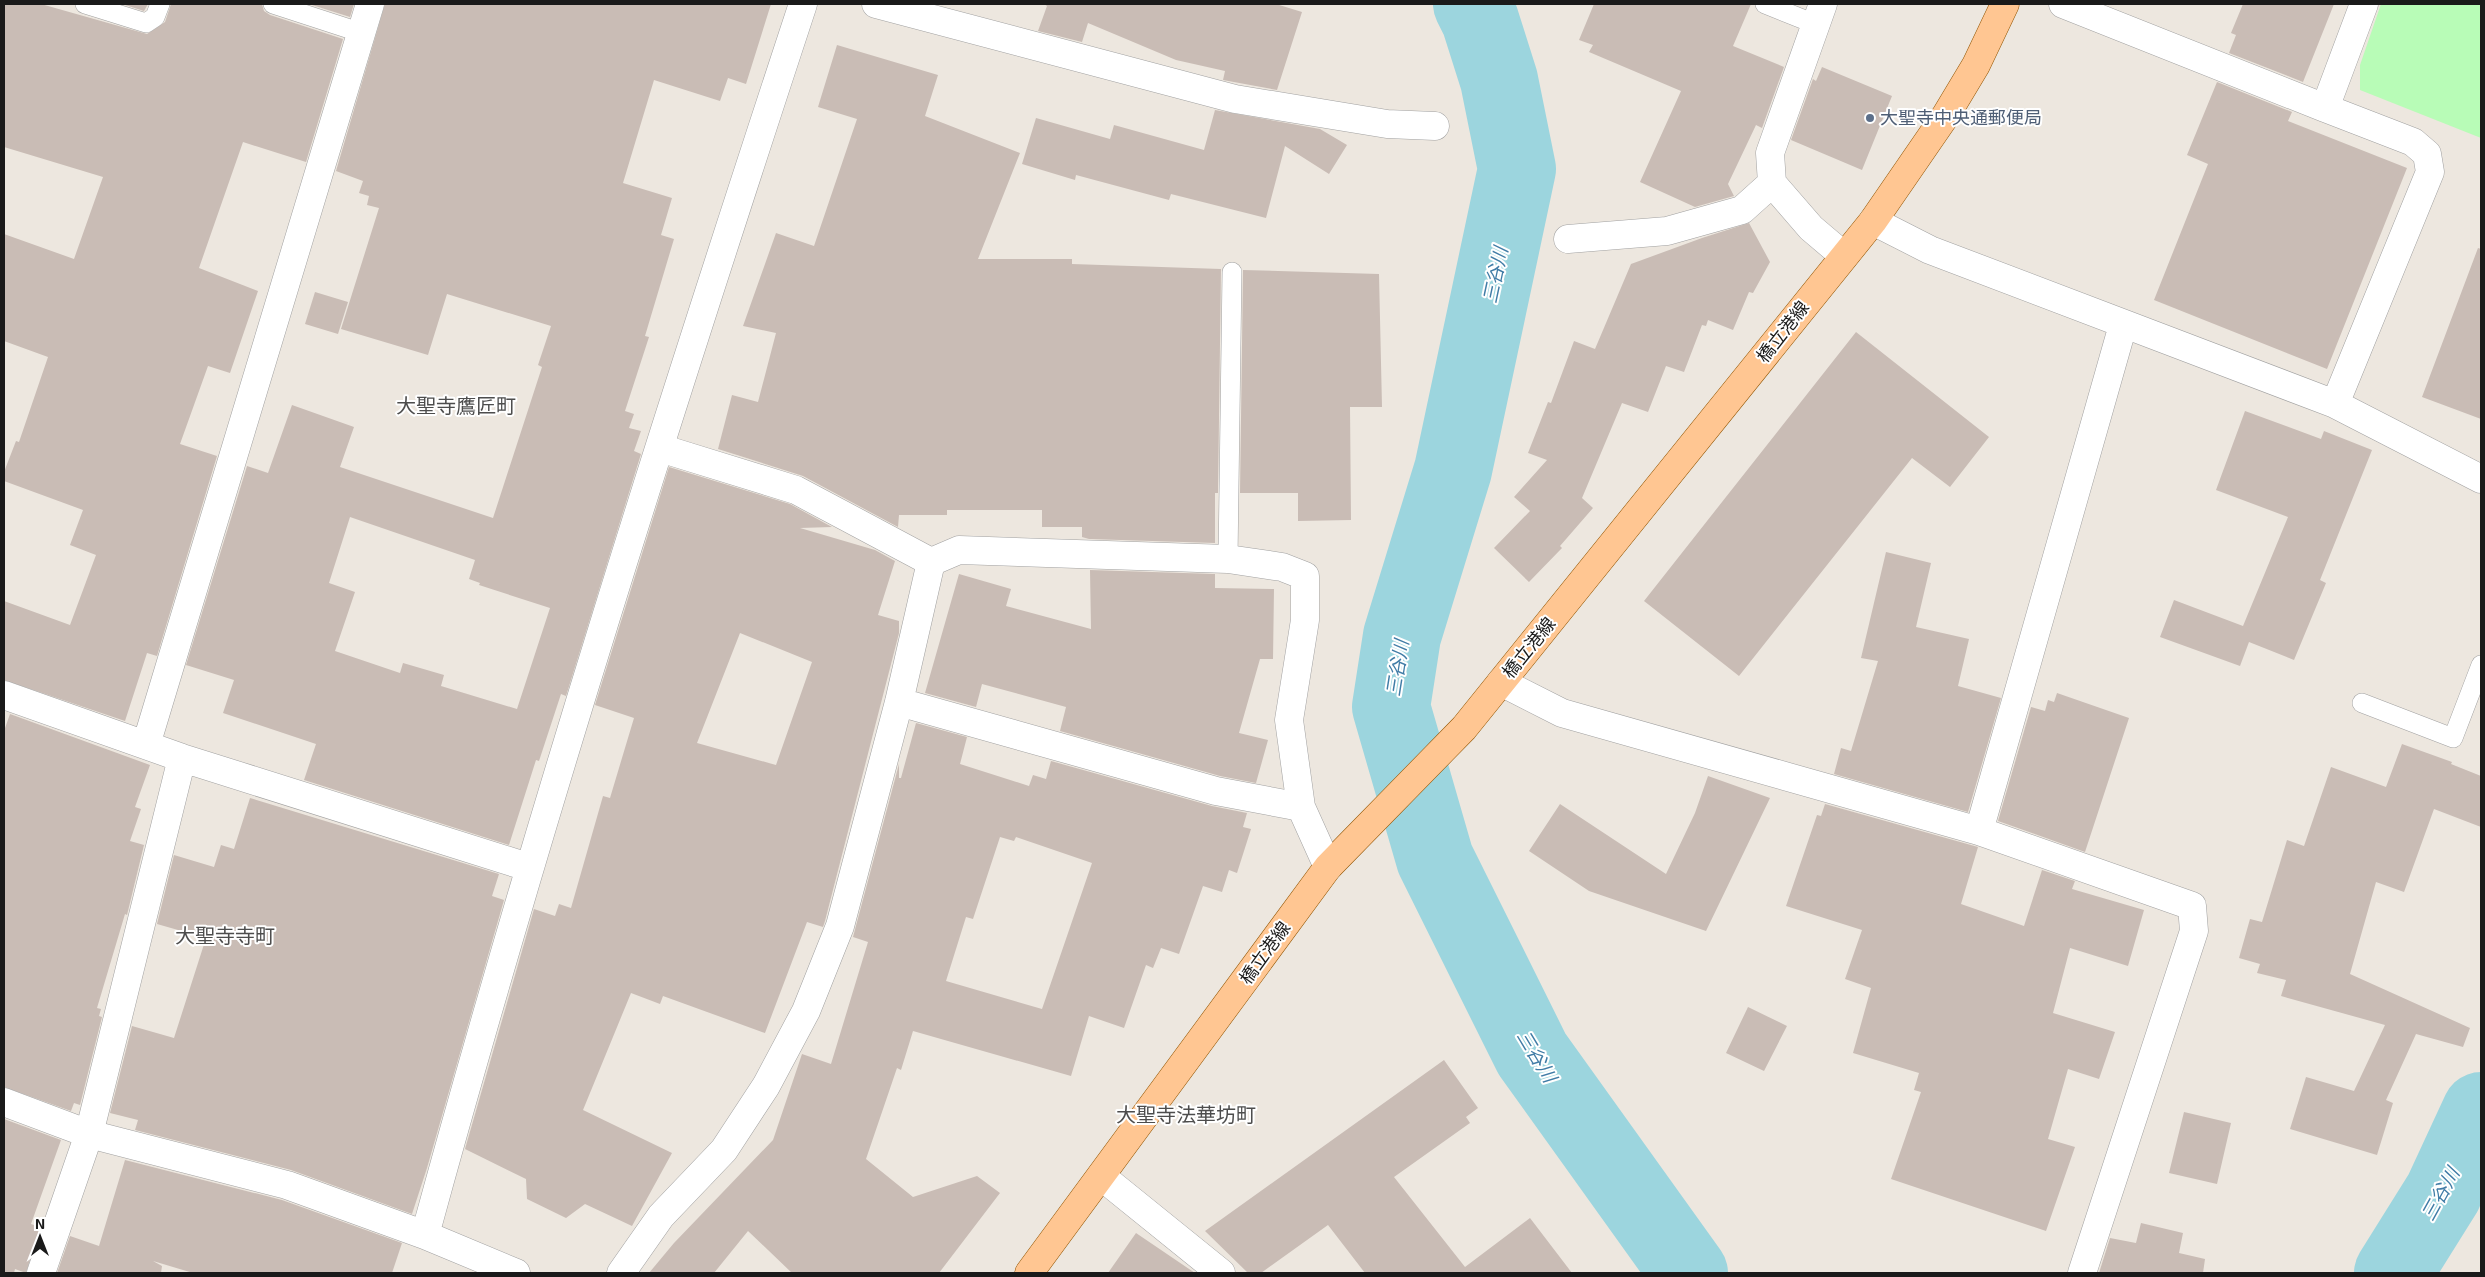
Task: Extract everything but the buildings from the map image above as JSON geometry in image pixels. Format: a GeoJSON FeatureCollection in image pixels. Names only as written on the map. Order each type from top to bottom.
{"type":"FeatureCollection","features":[{"type":"Feature","properties":{"kind":"main road","name":"橋立港線"},"geometry":{"type":"LineString","coordinates":[[1029,1273],[1328,867],[1464,728],[1873,221],[1946,115],[1976,64],[2005,4]]}},
{"type":"Feature","properties":{"kind":"street"},"geometry":{"type":"LineString","coordinates":[[146,746],[370,4]]}},
{"type":"Feature","properties":{"kind":"street"},"geometry":{"type":"LineString","coordinates":[[425,1235],[528,867],[660,448],[681,375],[803,4]]}},
{"type":"Feature","properties":{"kind":"street"},"geometry":{"type":"LineString","coordinates":[[876,4],[1235,99],[1387,124],[1435,126]]}},
{"type":"Feature","properties":{"kind":"street"},"geometry":{"type":"LineString","coordinates":[[2063,4],[2413,142],[2427,154],[2430,172],[2335,404]]}},
{"type":"Feature","properties":{"kind":"street"},"geometry":{"type":"LineString","coordinates":[[2325,108],[2364,4]]}},
{"type":"Feature","properties":{"kind":"street"},"geometry":{"type":"LineString","coordinates":[[1819,14],[1770,153],[1772,183],[1811,228],[1844,256]]}},
{"type":"Feature","properties":{"kind":"street"},"geometry":{"type":"LineString","coordinates":[[1568,239],[1667,231],[1742,210],[1772,183]]}},
{"type":"Feature","properties":{"kind":"street"},"geometry":{"type":"LineString","coordinates":[[1873,221],[1930,250],[2123,325],[2335,404],[2481,479]]}},
{"type":"Feature","properties":{"kind":"street"},"geometry":{"type":"LineString","coordinates":[[1979,831],[2123,325]]}},
{"type":"Feature","properties":{"kind":"street"},"geometry":{"type":"LineString","coordinates":[[660,448],[796,490],[931,562]]}},
{"type":"Feature","properties":{"kind":"street"},"geometry":{"type":"LineString","coordinates":[[931,562],[960,550],[1228,559],[1282,567],[1305,576],[1305,620],[1289,720],[1301,807],[1328,867]]}},
{"type":"Feature","properties":{"kind":"street"},"geometry":{"type":"LineString","coordinates":[[621,1273],[660,1216],[724,1150],[766,1086],[806,1010],[840,926],[899,702],[931,562]]}},
{"type":"Feature","properties":{"kind":"street"},"geometry":{"type":"LineString","coordinates":[[1501,682],[1562,713],[1979,831],[2192,906],[2194,931],[2082,1273]]}},
{"type":"Feature","properties":{"kind":"street"},"geometry":{"type":"LineString","coordinates":[[4,695],[182,758],[528,867]]}},
{"type":"Feature","properties":{"kind":"street"},"geometry":{"type":"LineString","coordinates":[[899,702],[1216,791],[1301,807]]}},
{"type":"Feature","properties":{"kind":"street"},"geometry":{"type":"LineString","coordinates":[[40,1273],[89,1134],[182,758]]}},
{"type":"Feature","properties":{"kind":"street"},"geometry":{"type":"LineString","coordinates":[[4,1102],[89,1134],[287,1185],[425,1235],[516,1273]]}},
{"type":"Feature","properties":{"kind":"street"},"geometry":{"type":"LineString","coordinates":[[1101,1176],[1222,1273]]}},
{"type":"Feature","properties":{"kind":"lane"},"geometry":{"type":"LineString","coordinates":[[85,4],[146,23],[154,17],[160,4]]}},
{"type":"Feature","properties":{"kind":"lane"},"geometry":{"type":"LineString","coordinates":[[274,4],[362,33]]}},
{"type":"Feature","properties":{"kind":"lane"},"geometry":{"type":"LineString","coordinates":[[1765,4],[1819,14]]}},
{"type":"Feature","properties":{"kind":"lane"},"geometry":{"type":"LineString","coordinates":[[1228,559],[1232,272]]}},
{"type":"Feature","properties":{"kind":"lane"},"geometry":{"type":"LineString","coordinates":[[2362,703],[2453,738],[2481,665]]}},
{"type":"Feature","properties":{"kind":"green space"},"geometry":{"type":"Polygon","coordinates":[[[2381,4],[2481,4],[2481,138],[2360,90],[2360,65],[2381,4]]]}},
{"type":"Feature","properties":{"kind":"waterway","name":"三谷川"},"geometry":{"type":"LineString","coordinates":[[1472,4],[1480,20],[1499,80],[1517,169],[1453,470],[1402,636],[1391,707],[1435,859],[1532,1054],[1689,1273]]}},
{"type":"Feature","properties":{"kind":"waterway","name":"三谷川"},"geometry":{"type":"LineString","coordinates":[[2393,1273],[2443,1193],[2481,1111]]}},
{"type":"Feature","properties":{"kind":"place","name":"大聖寺中央通郵便局"},"geometry":{"type":"Point","coordinates":[1870,118]}},
{"type":"Feature","properties":{"kind":"district","name":"大聖寺鷹匠町"},"geometry":{"type":"Point","coordinates":[456,406]}},
{"type":"Feature","properties":{"kind":"district","name":"大聖寺寺町"},"geometry":{"type":"Point","coordinates":[225,936]}},
{"type":"Feature","properties":{"kind":"district","name":"大聖寺法華坊町"},"geometry":{"type":"Point","coordinates":[1186,1115]}}]}
